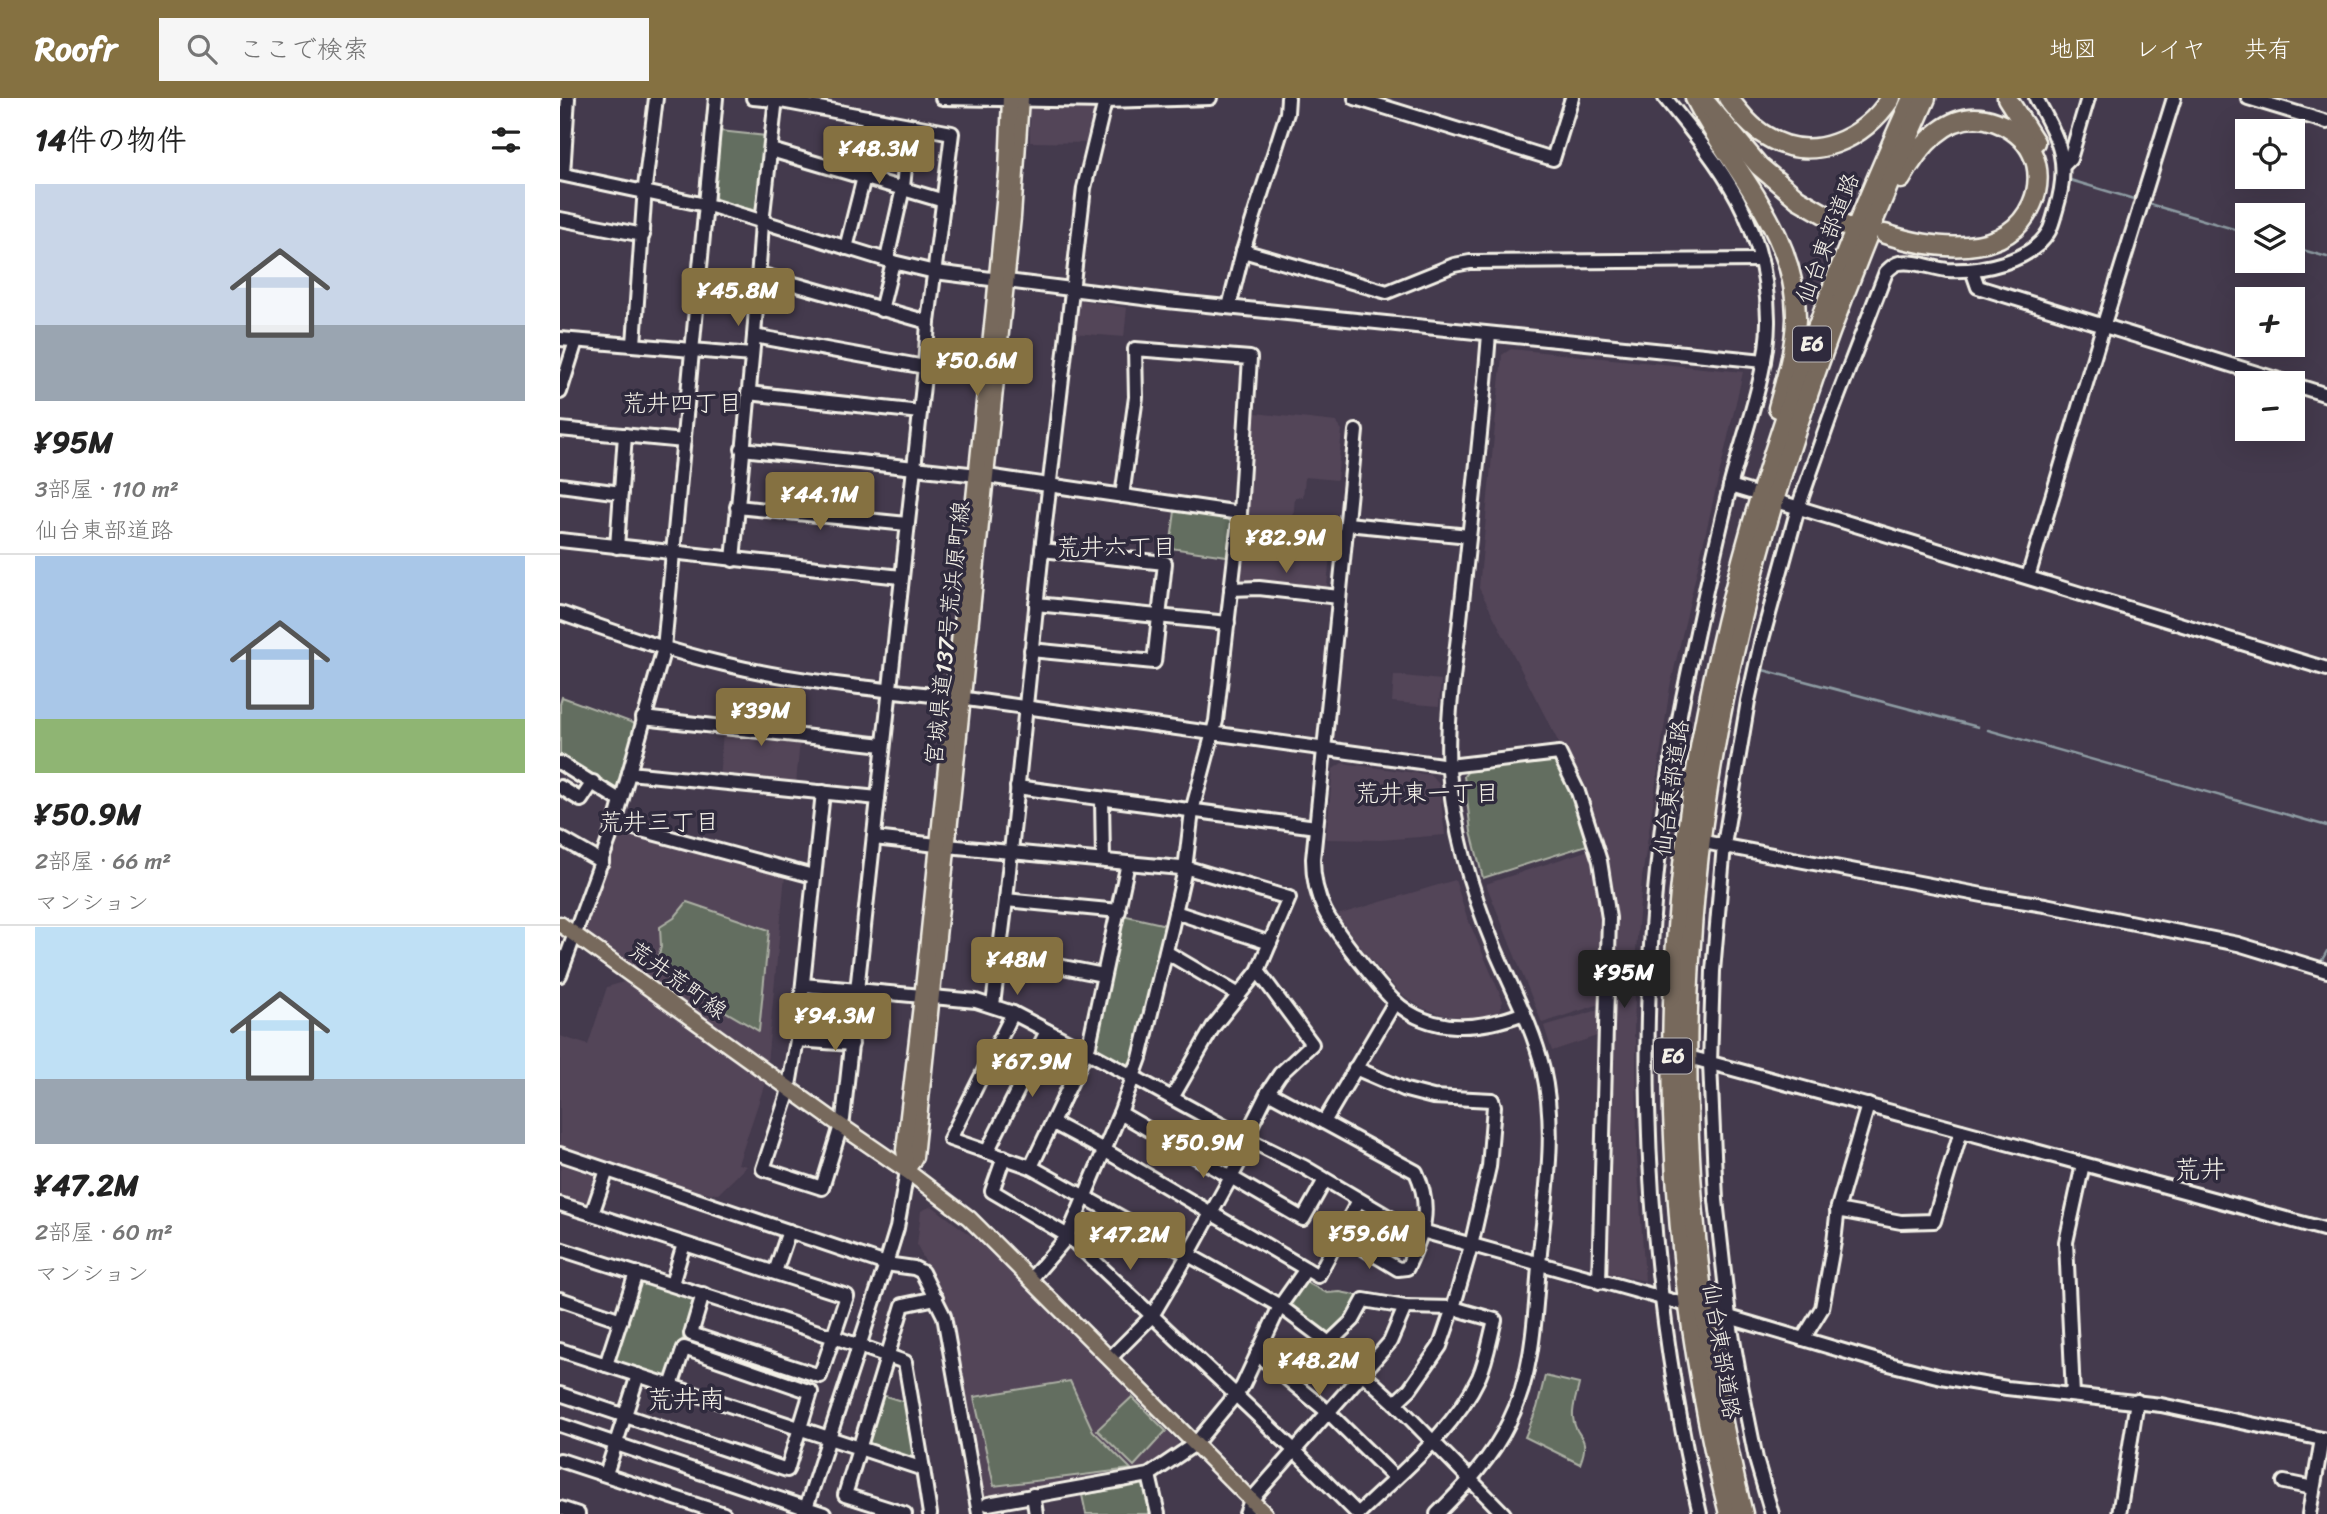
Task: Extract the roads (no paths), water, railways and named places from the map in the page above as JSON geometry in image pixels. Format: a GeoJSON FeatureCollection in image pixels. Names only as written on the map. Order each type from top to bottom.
{"type":"FeatureCollection","features":[{"type":"Feature","properties":{"kind":"highway"},"geometry":{"type":"LineString","coordinates":[[1709,101],[1745,119],[1778,142],[1804,148],[1830,146],[1855,135],[1875,119],[1891,98]]}},
{"type":"Feature","properties":{"kind":"highway","name":"仙台東部道路"},"geometry":{"type":"LineString","coordinates":[[1729,1514],[1706,1414],[1690,1319],[1675,1161],[1673,1042],[1679,916],[1690,810],[1708,705],[1759,502],[1807,358],[1863,211],[1912,98]]}},
{"type":"Feature","properties":{"kind":"highway","name":"仙台東部道路"},"geometry":{"type":"LineString","coordinates":[[1743,1514],[1712,1364],[1698,1256],[1688,1097],[1689,975],[1705,811],[1722,706],[1760,549],[1820,361],[1871,227],[1926,98]]}},
{"type":"Feature","properties":{"kind":"highway"},"geometry":{"type":"LineString","coordinates":[[1820,361],[1848,303],[1896,189],[1915,156],[1930,138],[1951,124],[1980,118],[2015,131],[2032,153],[2038,176],[2035,199],[2022,221],[2003,236],[1976,245],[1945,246],[1884,238],[1930,252],[1972,254],[2008,243],[2026,229],[2044,198],[2044,164],[2036,143],[2007,98]]}},
{"type":"Feature","properties":{"kind":"highway"},"geometry":{"type":"LineString","coordinates":[[1709,101],[1783,178],[1846,222]]}},
{"type":"Feature","properties":{"kind":"highway"},"geometry":{"type":"LineString","coordinates":[[1709,101],[1777,234],[1789,265],[1796,321],[1792,356],[1753,500],[1733,599]]}},
{"type":"Feature","properties":{"kind":"main road","name":"宮城県道137号荒浜原町線"},"geometry":{"type":"LineString","coordinates":[[907,1171],[904,1150],[927,997],[1001,280],[1007,172],[1015,99]]}},
{"type":"Feature","properties":{"kind":"main road","name":"荒井荒町線"},"geometry":{"type":"LineString","coordinates":[[560,924],[907,1171]]}},
{"type":"Feature","properties":{"kind":"main road"},"geometry":{"type":"LineString","coordinates":[[907,1171],[969,1218],[1195,1444],[1249,1507],[1265,1514]]}},
{"type":"Feature","properties":{"kind":"street"},"geometry":{"type":"LineString","coordinates":[[568,98],[561,174],[707,205],[890,261],[935,272],[1153,300],[1764,361]]}},
{"type":"Feature","properties":{"kind":"street"},"geometry":{"type":"LineString","coordinates":[[634,344],[645,193],[656,98]]}},
{"type":"Feature","properties":{"kind":"street"},"geometry":{"type":"LineString","coordinates":[[560,975],[615,823],[664,648],[716,98]]}},
{"type":"Feature","properties":{"kind":"street"},"geometry":{"type":"LineString","coordinates":[[752,98],[776,99],[952,133],[928,322],[859,990],[843,1119],[822,1188],[763,1169],[788,1088],[797,1040],[823,792]]}},
{"type":"Feature","properties":{"kind":"street"},"geometry":{"type":"LineString","coordinates":[[945,98],[1105,101],[1210,98]]}},
{"type":"Feature","properties":{"kind":"street"},"geometry":{"type":"LineString","coordinates":[[1229,307],[1243,251],[1287,113],[1288,98]]}},
{"type":"Feature","properties":{"kind":"street"},"geometry":{"type":"LineString","coordinates":[[1362,99],[1553,159],[1572,98]]}},
{"type":"Feature","properties":{"kind":"street"},"geometry":{"type":"LineString","coordinates":[[1665,98],[1739,197],[1756,239],[1769,318],[1764,361],[1731,486],[1687,677],[1661,835],[1653,921],[1649,1045],[1650,1170],[1661,1299],[1676,1404],[1700,1514]]}},
{"type":"Feature","properties":{"kind":"street"},"geometry":{"type":"LineString","coordinates":[[2036,98],[2067,163]]}},
{"type":"Feature","properties":{"kind":"street"},"geometry":{"type":"LineString","coordinates":[[1772,1514],[1756,1459],[1729,1317],[1716,1200],[1710,1063],[1713,971],[1724,845],[1748,701],[1798,508],[1886,272],[1898,263],[1946,270],[1972,270],[2017,258],[2040,242],[2049,232],[2088,98]]}},
{"type":"Feature","properties":{"kind":"street"},"geometry":{"type":"LineString","coordinates":[[2028,578],[2174,98]]}},
{"type":"Feature","properties":{"kind":"street"},"geometry":{"type":"LineString","coordinates":[[2248,98],[2327,122]]}},
{"type":"Feature","properties":{"kind":"street"},"geometry":{"type":"LineString","coordinates":[[733,560],[762,223],[776,99]]}},
{"type":"Feature","properties":{"kind":"street"},"geometry":{"type":"LineString","coordinates":[[993,1005],[1084,188],[1105,101]]}},
{"type":"Feature","properties":{"kind":"street"},"geometry":{"type":"LineString","coordinates":[[846,248],[864,177],[868,117]]}},
{"type":"Feature","properties":{"kind":"street"},"geometry":{"type":"LineString","coordinates":[[881,310],[903,188],[909,125]]}},
{"type":"Feature","properties":{"kind":"street"},"geometry":{"type":"LineString","coordinates":[[771,149],[944,201]]}},
{"type":"Feature","properties":{"kind":"street"},"geometry":{"type":"LineString","coordinates":[[560,219],[643,236]]}},
{"type":"Feature","properties":{"kind":"street"},"geometry":{"type":"LineString","coordinates":[[1243,251],[1387,292],[1454,265],[1470,262],[1761,260]]}},
{"type":"Feature","properties":{"kind":"street"},"geometry":{"type":"LineString","coordinates":[[1972,270],[1978,287],[2248,371]]}},
{"type":"Feature","properties":{"kind":"street"},"geometry":{"type":"LineString","coordinates":[[759,274],[928,322]]}},
{"type":"Feature","properties":{"kind":"street"},"geometry":{"type":"LineString","coordinates":[[1437,1514],[1471,1479],[1503,1435],[1522,1389],[1530,1354],[1550,1159],[1551,1125],[1542,1069],[1524,1013],[1476,901],[1456,824],[1448,766],[1456,659],[1489,334]]}},
{"type":"Feature","properties":{"kind":"street"},"geometry":{"type":"LineString","coordinates":[[754,335],[925,367]]}},
{"type":"Feature","properties":{"kind":"street"},"geometry":{"type":"LineString","coordinates":[[560,339],[752,355]]}},
{"type":"Feature","properties":{"kind":"street"},"geometry":{"type":"LineString","coordinates":[[560,392],[576,341]]}},
{"type":"Feature","properties":{"kind":"street"},"geometry":{"type":"LineString","coordinates":[[1031,1279],[1068,1236],[1120,1113],[1140,1058],[1166,951],[1185,869],[1192,811],[1216,721],[1240,513],[1250,358],[1135,349],[1136,397],[1122,496]]}},
{"type":"Feature","properties":{"kind":"street"},"geometry":{"type":"LineString","coordinates":[[2305,388],[2327,395]]}},
{"type":"Feature","properties":{"kind":"street"},"geometry":{"type":"LineString","coordinates":[[748,393],[920,412]]}},
{"type":"Feature","properties":{"kind":"street"},"geometry":{"type":"LineString","coordinates":[[560,429],[684,441]]}},
{"type":"Feature","properties":{"kind":"street"},"geometry":{"type":"LineString","coordinates":[[1356,431],[1313,874],[1322,909],[1336,931],[1395,1002],[1420,1017],[1457,1027],[1485,1025],[1524,1013]]}},
{"type":"Feature","properties":{"kind":"street"},"geometry":{"type":"LineString","coordinates":[[617,547],[625,435]]}},
{"type":"Feature","properties":{"kind":"street"},"geometry":{"type":"LineString","coordinates":[[742,449],[981,475],[1240,513]]}},
{"type":"Feature","properties":{"kind":"street"},"geometry":{"type":"LineString","coordinates":[[560,485],[621,493]]}},
{"type":"Feature","properties":{"kind":"street"},"geometry":{"type":"LineString","coordinates":[[1731,486],[1749,492]]}},
{"type":"Feature","properties":{"kind":"street"},"geometry":{"type":"LineString","coordinates":[[1783,503],[2327,669]]}},
{"type":"Feature","properties":{"kind":"street"},"geometry":{"type":"LineString","coordinates":[[737,507],[907,524]]}},
{"type":"Feature","properties":{"kind":"street"},"geometry":{"type":"LineString","coordinates":[[1347,524],[1469,536]]}},
{"type":"Feature","properties":{"kind":"street"},"geometry":{"type":"LineString","coordinates":[[560,540],[901,577]]}},
{"type":"Feature","properties":{"kind":"street"},"geometry":{"type":"LineString","coordinates":[[1031,650],[1154,662],[1165,563],[1042,550]]}},
{"type":"Feature","properties":{"kind":"street"},"geometry":{"type":"LineString","coordinates":[[1231,589],[1259,588],[1339,597]]}},
{"type":"Feature","properties":{"kind":"street"},"geometry":{"type":"LineString","coordinates":[[1036,604],[1228,624]]}},
{"type":"Feature","properties":{"kind":"street"},"geometry":{"type":"LineString","coordinates":[[560,613],[664,648],[724,664],[889,691],[958,698],[1448,766],[1559,754],[1578,792],[1600,861],[1609,918],[1599,1282]]}},
{"type":"Feature","properties":{"kind":"street"},"geometry":{"type":"LineString","coordinates":[[643,718],[883,745]]}},
{"type":"Feature","properties":{"kind":"street"},"geometry":{"type":"LineString","coordinates":[[560,763],[621,801]]}},
{"type":"Feature","properties":{"kind":"street"},"geometry":{"type":"LineString","coordinates":[[629,773],[878,798]]}},
{"type":"Feature","properties":{"kind":"street"},"geometry":{"type":"LineString","coordinates":[[560,787],[582,800],[593,782]]}},
{"type":"Feature","properties":{"kind":"street"},"geometry":{"type":"LineString","coordinates":[[1017,787],[1317,827]]}},
{"type":"Feature","properties":{"kind":"street"},"geometry":{"type":"LineString","coordinates":[[1102,799],[1103,860]]}},
{"type":"Feature","properties":{"kind":"street"},"geometry":{"type":"LineString","coordinates":[[615,823],[813,876]]}},
{"type":"Feature","properties":{"kind":"street"},"geometry":{"type":"LineString","coordinates":[[1661,835],[1678,837]]}},
{"type":"Feature","properties":{"kind":"street"},"geometry":{"type":"LineString","coordinates":[[560,838],[602,862]]}},
{"type":"Feature","properties":{"kind":"street"},"geometry":{"type":"LineString","coordinates":[[874,838],[1185,869],[1289,898],[1258,971],[1213,1027],[1172,1098]]}},
{"type":"Feature","properties":{"kind":"street"},"geometry":{"type":"LineString","coordinates":[[1709,843],[2045,905],[2238,944],[2327,971]]}},
{"type":"Feature","properties":{"kind":"street"},"geometry":{"type":"LineString","coordinates":[[1031,1167],[1086,1051],[1128,863]]}},
{"type":"Feature","properties":{"kind":"street"},"geometry":{"type":"LineString","coordinates":[[1006,900],[1119,911]]}},
{"type":"Feature","properties":{"kind":"street"},"geometry":{"type":"LineString","coordinates":[[1175,912],[1270,943]]}},
{"type":"Feature","properties":{"kind":"street"},"geometry":{"type":"LineString","coordinates":[[1166,951],[1239,995]]}},
{"type":"Feature","properties":{"kind":"street"},"geometry":{"type":"LineString","coordinates":[[998,954],[1103,975]]}},
{"type":"Feature","properties":{"kind":"street"},"geometry":{"type":"LineString","coordinates":[[1110,1359],[1152,1316],[1232,1177],[1268,1092],[1280,1074],[1312,1044],[1258,971]]}},
{"type":"Feature","properties":{"kind":"street"},"geometry":{"type":"LineString","coordinates":[[803,985],[976,1001],[993,1005],[1133,1076],[1404,1226],[1680,1303]]}},
{"type":"Feature","properties":{"kind":"street"},"geometry":{"type":"LineString","coordinates":[[1324,1122],[1395,1002]]}},
{"type":"Feature","properties":{"kind":"street"},"geometry":{"type":"LineString","coordinates":[[1013,1013],[950,1139],[1031,1167],[1280,1306],[1329,1343],[1395,1402],[1504,1514]]}},
{"type":"Feature","properties":{"kind":"street"},"geometry":{"type":"LineString","coordinates":[[988,1152],[1047,1031]]}},
{"type":"Feature","properties":{"kind":"street"},"geometry":{"type":"LineString","coordinates":[[797,1040],[852,1044]]}},
{"type":"Feature","properties":{"kind":"street"},"geometry":{"type":"LineString","coordinates":[[1649,1045],[1665,1050]]}},
{"type":"Feature","properties":{"kind":"street"},"geometry":{"type":"LineString","coordinates":[[1696,1059],[2327,1230]]}},
{"type":"Feature","properties":{"kind":"street"},"geometry":{"type":"LineString","coordinates":[[1355,1068],[1406,1090],[1433,1097],[1492,1100],[1494,1106],[1489,1167],[1471,1246],[1453,1308],[1440,1346],[1410,1389],[1395,1402]]}},
{"type":"Feature","properties":{"kind":"street"},"geometry":{"type":"LineString","coordinates":[[1268,1092],[1416,1172],[1420,1182],[1425,1221],[1407,1268],[1398,1269],[1340,1234]]}},
{"type":"Feature","properties":{"kind":"street"},"geometry":{"type":"LineString","coordinates":[[1803,1339],[1822,1308],[1837,1210],[1868,1105]]}},
{"type":"Feature","properties":{"kind":"street"},"geometry":{"type":"LineString","coordinates":[[1120,1113],[1303,1219],[1325,1180]]}},
{"type":"Feature","properties":{"kind":"street"},"geometry":{"type":"LineString","coordinates":[[1053,1124],[1104,1150],[1318,1276],[1359,1200]]}},
{"type":"Feature","properties":{"kind":"street"},"geometry":{"type":"LineString","coordinates":[[1837,1210],[1900,1222],[1934,1221],[1961,1131]]}},
{"type":"Feature","properties":{"kind":"street"},"geometry":{"type":"LineString","coordinates":[[560,1154],[886,1264],[914,1268],[922,1272],[944,1316],[979,1514]]}},
{"type":"Feature","properties":{"kind":"street"},"geometry":{"type":"LineString","coordinates":[[1004,1157],[992,1191],[1068,1236],[1358,1514],[1433,1441],[1456,1414],[1479,1377],[1495,1320],[1453,1308],[1405,1307],[1364,1300],[1353,1320],[1329,1343]]}},
{"type":"Feature","properties":{"kind":"street"},"geometry":{"type":"LineString","coordinates":[[2073,1395],[2066,1242],[2083,1164]]}},
{"type":"Feature","properties":{"kind":"street"},"geometry":{"type":"LineString","coordinates":[[592,1214],[607,1170]]}},
{"type":"Feature","properties":{"kind":"street"},"geometry":{"type":"LineString","coordinates":[[805,1511],[897,1228],[907,1171]]}},
{"type":"Feature","properties":{"kind":"street"},"geometry":{"type":"LineString","coordinates":[[560,1204],[847,1296],[820,1376],[691,1334],[703,1294]]}},
{"type":"Feature","properties":{"kind":"street"},"geometry":{"type":"LineString","coordinates":[[775,1272],[789,1231]]}},
{"type":"Feature","properties":{"kind":"street"},"geometry":{"type":"LineString","coordinates":[[671,1284],[684,1244]]}},
{"type":"Feature","properties":{"kind":"street"},"geometry":{"type":"LineString","coordinates":[[560,1249],[905,1362],[930,1514]]}},
{"type":"Feature","properties":{"kind":"street"},"geometry":{"type":"LineString","coordinates":[[988,1503],[1149,1475],[1195,1444],[1242,1387],[1280,1306],[1306,1269]]}},
{"type":"Feature","properties":{"kind":"street"},"geometry":{"type":"LineString","coordinates":[[606,1365],[636,1273]]}},
{"type":"Feature","properties":{"kind":"street"},"geometry":{"type":"LineString","coordinates":[[905,1514],[845,1495],[903,1305],[936,1298]]}},
{"type":"Feature","properties":{"kind":"street"},"geometry":{"type":"LineString","coordinates":[[560,1299],[621,1320]]}},
{"type":"Feature","properties":{"kind":"street"},"geometry":{"type":"LineString","coordinates":[[1249,1507],[1390,1342],[1405,1307]]}},
{"type":"Feature","properties":{"kind":"street"},"geometry":{"type":"LineString","coordinates":[[1712,1312],[1941,1377],[2007,1388],[2137,1401],[2324,1439],[2309,1514]]}},
{"type":"Feature","properties":{"kind":"street"},"geometry":{"type":"LineString","coordinates":[[560,1394],[787,1470],[811,1392],[684,1348],[671,1386]]}},
{"type":"Feature","properties":{"kind":"street"},"geometry":{"type":"LineString","coordinates":[[560,1350],[923,1469]]}},
{"type":"Feature","properties":{"kind":"street"},"geometry":{"type":"LineString","coordinates":[[1258,1353],[1328,1412],[1395,1478]]}},
{"type":"Feature","properties":{"kind":"street"},"geometry":{"type":"LineString","coordinates":[[606,1474],[638,1375]]}},
{"type":"Feature","properties":{"kind":"street"},"geometry":{"type":"LineString","coordinates":[[2119,1514],[2137,1401]]}},
{"type":"Feature","properties":{"kind":"street"},"geometry":{"type":"LineString","coordinates":[[560,1425],[805,1511],[824,1514]]}},
{"type":"Feature","properties":{"kind":"street"},"geometry":{"type":"LineString","coordinates":[[560,1460],[606,1474],[695,1509],[724,1514]]}},
{"type":"Feature","properties":{"kind":"street"},"geometry":{"type":"LineString","coordinates":[[1149,1475],[1158,1514]]}},
{"type":"Feature","properties":{"kind":"street"},"geometry":{"type":"LineString","coordinates":[[2284,1482],[2313,1488]]}},
{"type":"Feature","properties":{"kind":"street"},"geometry":{"type":"LineString","coordinates":[[1033,1495],[1036,1514]]}},
{"type":"Feature","properties":{"kind":"street"},"geometry":{"type":"LineString","coordinates":[[560,1508],[578,1514]]}},
{"type":"Feature","properties":{"kind":"waterway"},"geometry":{"type":"LineString","coordinates":[[2043,98],[2068,148]]}},
{"type":"Feature","properties":{"kind":"waterway"},"geometry":{"type":"LineString","coordinates":[[2069,165],[2070,180],[2137,200]]}},
{"type":"Feature","properties":{"kind":"waterway"},"geometry":{"type":"LineString","coordinates":[[2146,203],[2235,229]]}},
{"type":"Feature","properties":{"kind":"waterway"},"geometry":{"type":"LineString","coordinates":[[2305,251],[2327,257]]}},
{"type":"Feature","properties":{"kind":"waterway"},"geometry":{"type":"LineString","coordinates":[[1763,670],[1978,727]]}},
{"type":"Feature","properties":{"kind":"waterway"},"geometry":{"type":"LineString","coordinates":[[1988,730],[2327,826]]}},
{"type":"Feature","properties":{"kind":"waterway"},"geometry":{"type":"LineString","coordinates":[[2322,960],[2327,951]]}},
{"type":"Feature","properties":{"kind":"district","name":"荒井四丁目"},"geometry":{"type":"Point","coordinates":[682,403]}},
{"type":"Feature","properties":{"kind":"district","name":"荒井六丁目"},"geometry":{"type":"Point","coordinates":[1116,547]}},
{"type":"Feature","properties":{"kind":"district","name":"荒井東一丁目"},"geometry":{"type":"Point","coordinates":[1427,793]}},
{"type":"Feature","properties":{"kind":"district","name":"荒井三丁目"},"geometry":{"type":"Point","coordinates":[659,822]}},
{"type":"Feature","properties":{"kind":"district","name":"荒井"},"geometry":{"type":"Point","coordinates":[2200,1169]}},
{"type":"Feature","properties":{"kind":"district","name":"荒井南"},"geometry":{"type":"Point","coordinates":[686,1399]}}]}
